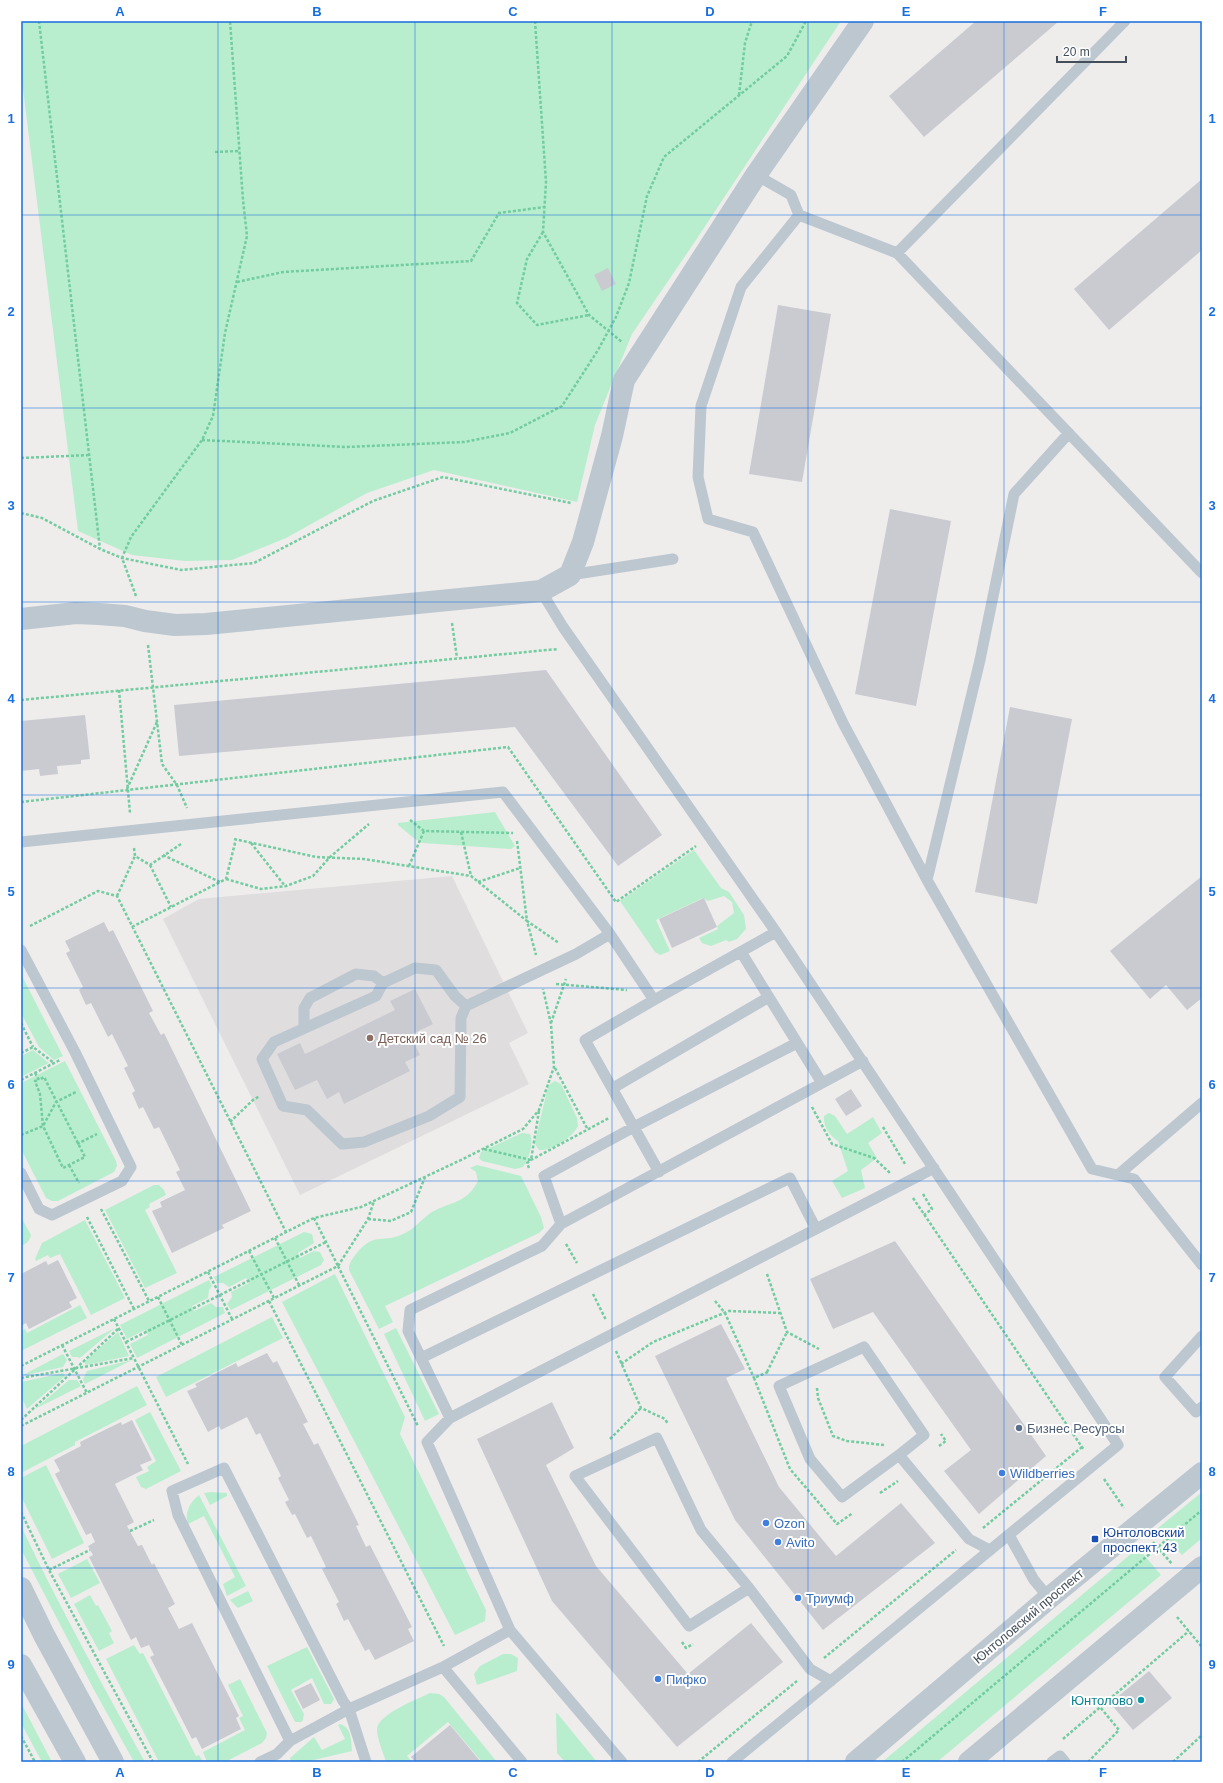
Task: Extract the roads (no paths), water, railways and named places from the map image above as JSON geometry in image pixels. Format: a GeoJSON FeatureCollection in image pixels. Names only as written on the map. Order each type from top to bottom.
{"type":"FeatureCollection","features":[{"type":"Feature","properties":{"kind":"street"},"geometry":{"type":"LineString","coordinates":[[21,619],[76,614],[99,614],[125,616],[146,621],[175,625],[206,624],[541,591],[570,576],[583,542],[591,508],[612,436],[624,380],[756,175],[863,21]]}},
{"type":"Feature","properties":{"kind":"street","name":"Юнтоловский проспект"},"geometry":{"type":"LineString","coordinates":[[856,1762],[1049,1598],[1202,1473]]}},
{"type":"Feature","properties":{"kind":"street"},"geometry":{"type":"LineString","coordinates":[[969,1762],[1202,1567]]}},
{"type":"Feature","properties":{"kind":"street"},"geometry":{"type":"LineString","coordinates":[[21,1588],[44,1635],[113,1762]]}},
{"type":"Feature","properties":{"kind":"street"},"geometry":{"type":"LineString","coordinates":[[21,1665],[75,1762]]}},
{"type":"Feature","properties":{"kind":"lane"},"geometry":{"type":"LineString","coordinates":[[897,252],[1125,21]]}},
{"type":"Feature","properties":{"kind":"lane"},"geometry":{"type":"LineString","coordinates":[[756,175],[791,195],[799,215],[897,252],[1202,573]]}},
{"type":"Feature","properties":{"kind":"lane"},"geometry":{"type":"LineString","coordinates":[[799,215],[741,287],[701,406],[698,477],[708,519],[753,532],[843,723],[927,880],[1092,1169],[1134,1179],[1202,1266]]}},
{"type":"Feature","properties":{"kind":"lane"},"geometry":{"type":"LineString","coordinates":[[927,880],[980,660],[1014,494],[1069,433]]}},
{"type":"Feature","properties":{"kind":"lane"},"geometry":{"type":"LineString","coordinates":[[570,576],[673,559]]}},
{"type":"Feature","properties":{"kind":"lane"},"geometry":{"type":"LineString","coordinates":[[541,591],[562,627],[776,932],[1118,1445],[732,1762]]}},
{"type":"Feature","properties":{"kind":"lane"},"geometry":{"type":"LineString","coordinates":[[21,842],[503,792],[610,934],[651,996]]}},
{"type":"Feature","properties":{"kind":"lane"},"geometry":{"type":"LineString","coordinates":[[659,1172],[585,1040],[651,996],[741,952],[776,932]]}},
{"type":"Feature","properties":{"kind":"lane"},"geometry":{"type":"LineString","coordinates":[[466,1006],[455,996],[436,970],[415,968],[382,983],[376,996],[274,1042],[262,1059],[283,1106],[307,1110],[342,1144],[364,1142],[429,1116],[460,1097],[461,1018],[466,1006],[505,986],[539,972],[576,954],[610,934]]}},
{"type":"Feature","properties":{"kind":"lane"},"geometry":{"type":"LineString","coordinates":[[741,952],[822,1083]]}},
{"type":"Feature","properties":{"kind":"lane"},"geometry":{"type":"LineString","coordinates":[[21,1173],[39,1209],[52,1215],[122,1181],[131,1167],[75,1052],[23,954]]}},
{"type":"Feature","properties":{"kind":"lane"},"geometry":{"type":"LineString","coordinates":[[304,1028],[304,1008],[310,998],[356,974],[374,976],[382,983]]}},
{"type":"Feature","properties":{"kind":"lane"},"geometry":{"type":"LineString","coordinates":[[613,1088],[769,997]]}},
{"type":"Feature","properties":{"kind":"lane"},"geometry":{"type":"LineString","coordinates":[[561,1224],[544,1176],[634,1127],[797,1043]]}},
{"type":"Feature","properties":{"kind":"lane"},"geometry":{"type":"LineString","coordinates":[[450,1418],[408,1331],[410,1310],[542,1246],[561,1224],[863,1061]]}},
{"type":"Feature","properties":{"kind":"lane"},"geometry":{"type":"LineString","coordinates":[[1118,1175],[1202,1103]]}},
{"type":"Feature","properties":{"kind":"lane"},"geometry":{"type":"LineString","coordinates":[[622,1762],[510,1630],[427,1442],[450,1418],[934,1168]]}},
{"type":"Feature","properties":{"kind":"lane"},"geometry":{"type":"LineString","coordinates":[[421,1358],[790,1178],[816,1229]]}},
{"type":"Feature","properties":{"kind":"lane"},"geometry":{"type":"LineString","coordinates":[[1202,1336],[1165,1377],[1196,1412],[1202,1407]]}},
{"type":"Feature","properties":{"kind":"lane"},"geometry":{"type":"LineString","coordinates":[[864,1347],[924,1435],[899,1455],[842,1497],[810,1459],[779,1386],[864,1347]]}},
{"type":"Feature","properties":{"kind":"lane"},"geometry":{"type":"LineString","coordinates":[[748,1588],[689,1626],[575,1476],[657,1438],[701,1530],[748,1588],[810,1669],[831,1681]]}},
{"type":"Feature","properties":{"kind":"lane"},"geometry":{"type":"LineString","coordinates":[[899,1455],[969,1539],[990,1550]]}},
{"type":"Feature","properties":{"kind":"lane"},"geometry":{"type":"LineString","coordinates":[[290,1741],[178,1515],[172,1491],[224,1468],[343,1701],[349,1709],[366,1762]]}},
{"type":"Feature","properties":{"kind":"lane"},"geometry":{"type":"LineString","coordinates":[[1009,1535],[1034,1580],[1049,1598]]}},
{"type":"Feature","properties":{"kind":"lane"},"geometry":{"type":"LineString","coordinates":[[260,1762],[277,1754],[290,1741],[349,1709],[443,1667],[510,1630]]}},
{"type":"Feature","properties":{"kind":"lane"},"geometry":{"type":"LineString","coordinates":[[443,1667],[522,1762]]}},
{"type":"Feature","properties":{"kind":"lane"},"geometry":{"type":"LineString","coordinates":[[1052,1762],[1060,1756],[1065,1762]]}},
{"type":"Feature","properties":{"kind":"place","name":"Детский сад № 26"},"geometry":{"type":"Point","coordinates":[370,1038]}},
{"type":"Feature","properties":{"kind":"place","name":"Бизнес Ресурсы"},"geometry":{"type":"Point","coordinates":[1019,1428]}},
{"type":"Feature","properties":{"kind":"place","name":"Wildberries"},"geometry":{"type":"Point","coordinates":[1002,1473]}},
{"type":"Feature","properties":{"kind":"place","name":"Ozon"},"geometry":{"type":"Point","coordinates":[766,1523]}},
{"type":"Feature","properties":{"kind":"place","name":"Юнтоловский проспект, 43"},"geometry":{"type":"Point","coordinates":[1095,1539]}},
{"type":"Feature","properties":{"kind":"place","name":"Avito"},"geometry":{"type":"Point","coordinates":[778,1542]}},
{"type":"Feature","properties":{"kind":"place","name":"Триумф"},"geometry":{"type":"Point","coordinates":[798,1598]}},
{"type":"Feature","properties":{"kind":"place","name":"Пифко"},"geometry":{"type":"Point","coordinates":[658,1679]}},
{"type":"Feature","properties":{"kind":"place","name":"Юнтолово"},"geometry":{"type":"Point","coordinates":[1141,1700]}}]}
